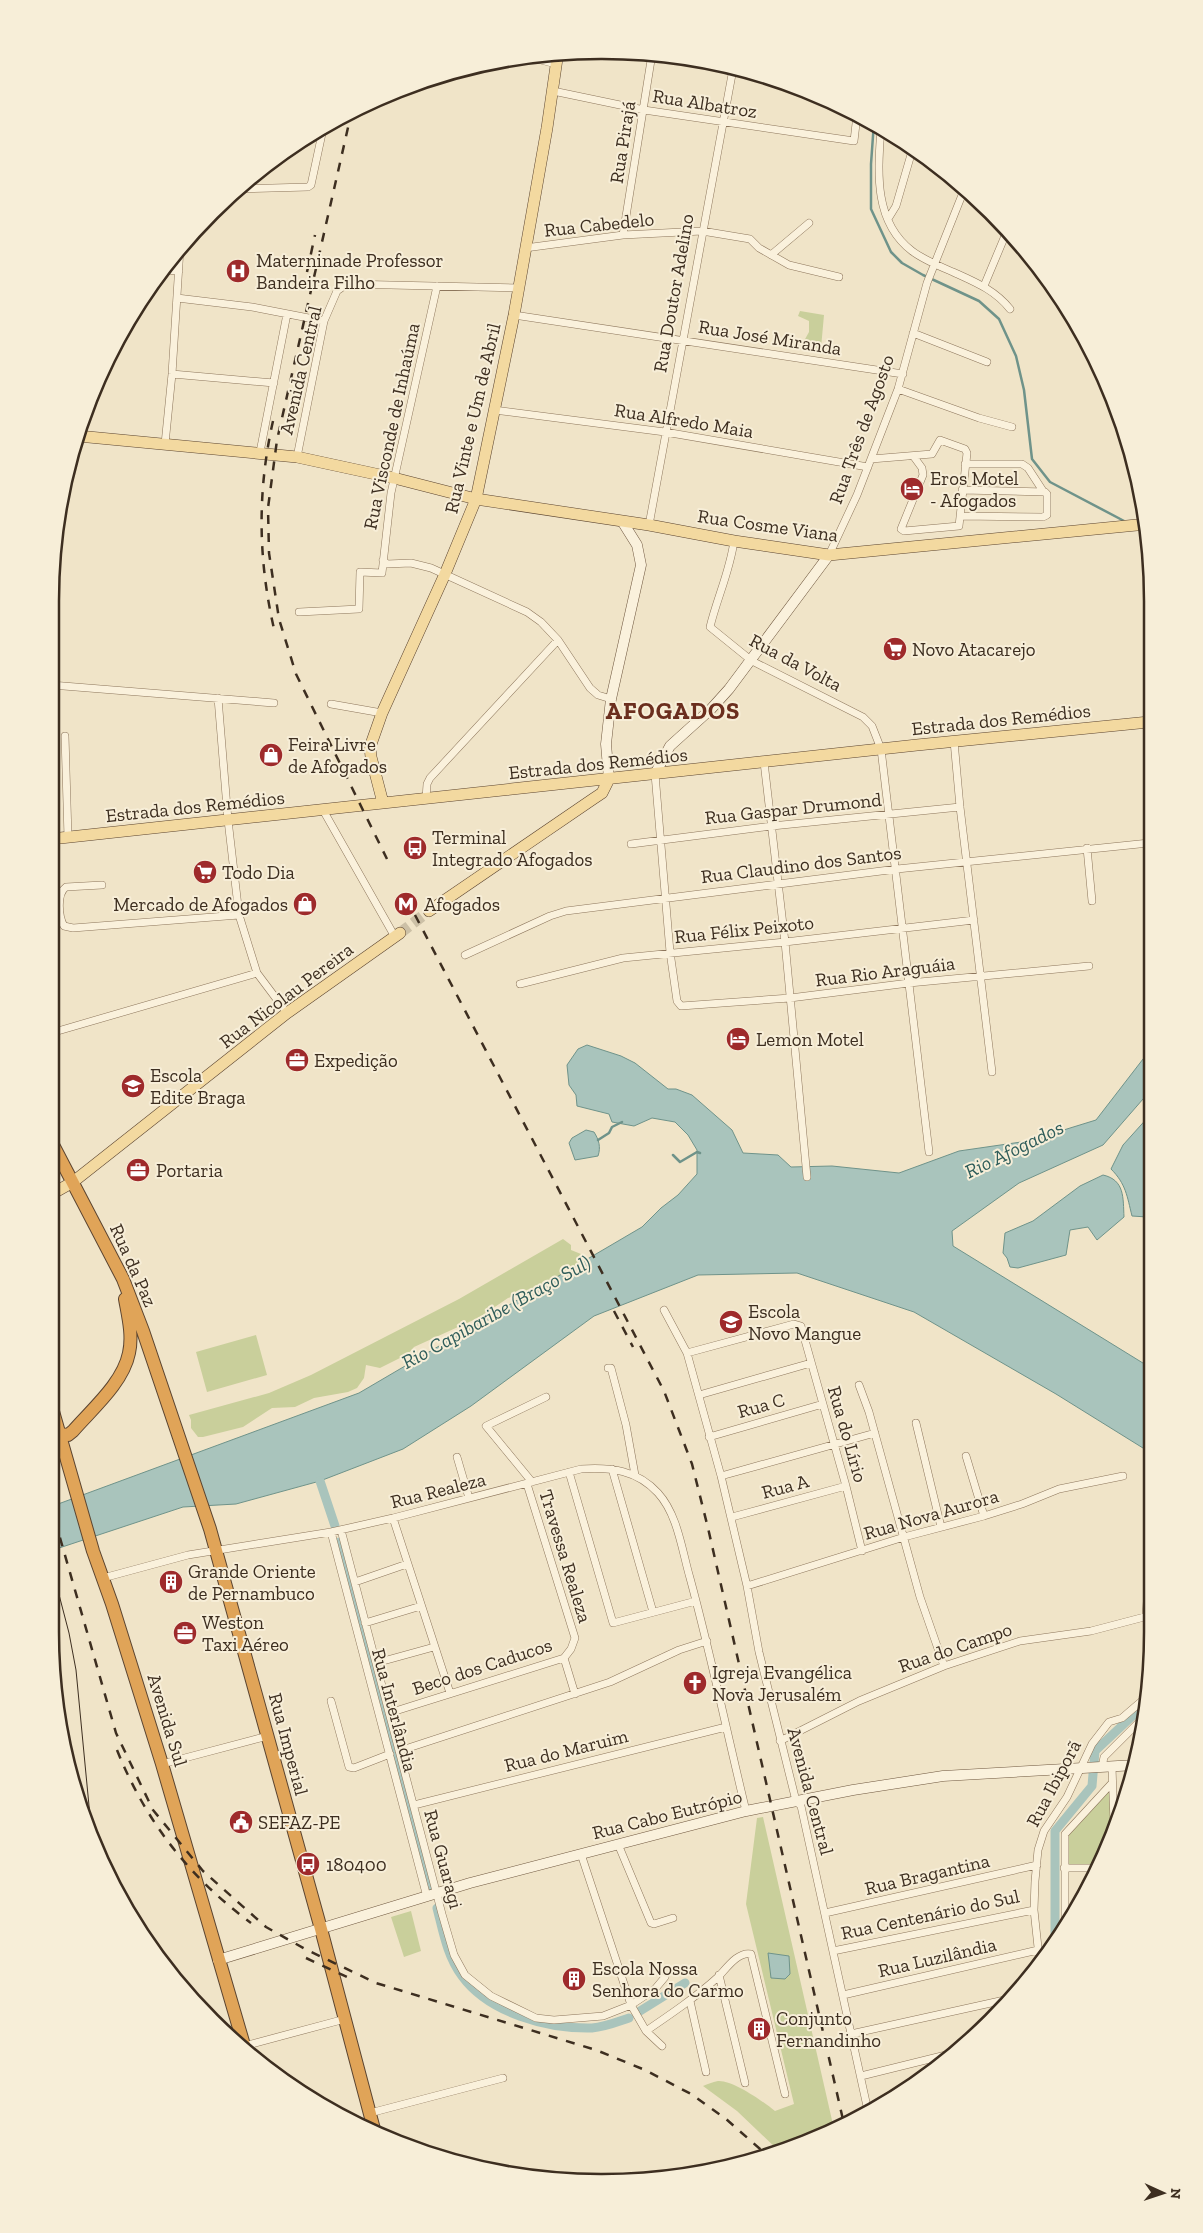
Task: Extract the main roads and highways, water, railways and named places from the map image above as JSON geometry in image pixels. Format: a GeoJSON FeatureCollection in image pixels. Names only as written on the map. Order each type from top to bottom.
{"type":"FeatureCollection","features":[{"type":"Feature","properties":{"kind":"highway","name":"Rua da Paz"},"geometry":{"type":"LineString","coordinates":[[59,1157],[123,1279],[171,1411],[210,1529]]}},
{"type":"Feature","properties":{"kind":"highway"},"geometry":{"type":"LineString","coordinates":[[60,1434],[68,1435],[73,1431],[115,1382],[125,1364],[129,1354],[130,1333],[123,1279]]}},
{"type":"Feature","properties":{"kind":"highway","name":"Avenida Sul"},"geometry":{"type":"LineString","coordinates":[[59,1431],[93,1551],[162,1764],[242,2038]]}},
{"type":"Feature","properties":{"kind":"highway","name":"Rua Imperial"},"geometry":{"type":"LineString","coordinates":[[210,1529],[321,1929],[373,2123]]}},
{"type":"Feature","properties":{"kind":"main road","name":"Rua Vinte e Um de Abril"},"geometry":{"type":"LineString","coordinates":[[383,803],[370,747],[382,713],[445,574],[476,499],[514,315],[557,61]]}},
{"type":"Feature","properties":{"kind":"main road","name":"Rua Cosme Viana"},"geometry":{"type":"LineString","coordinates":[[85,437],[297,457],[394,478],[476,499],[649,524],[734,542],[829,555],[1139,526]]}},
{"type":"Feature","properties":{"kind":"main road","name":"Estrada dos Remédios"},"geometry":{"type":"LineString","coordinates":[[59,839],[954,741],[1144,722]]}},
{"type":"Feature","properties":{"kind":"main road"},"geometry":{"type":"LineString","coordinates":[[429,911],[594,799],[602,793],[609,779]]}},
{"type":"Feature","properties":{"kind":"main road","name":"Rua Nicolau Pereira"},"geometry":{"type":"LineString","coordinates":[[59,1190],[73,1182],[287,1013],[397,935]]}},
{"type":"Feature","properties":{"kind":"water","name":"Rio Afogados"},"geometry":{"type":"Polygon","coordinates":[[[587,1045],[621,1056],[635,1063],[668,1089],[676,1089],[692,1095],[732,1130],[743,1153],[778,1155],[791,1167],[832,1166],[899,1173],[959,1151],[1028,1141],[1096,1120],[1144,1058],[1144,1098],[1103,1145],[1019,1183],[952,1231],[953,1246],[1144,1364],[1144,1449],[1056,1394],[914,1312],[797,1273],[698,1275],[594,1316],[471,1406],[403,1449],[320,1481],[236,1504],[183,1507],[59,1548],[59,1504],[359,1393],[642,1227],[661,1208],[678,1195],[697,1174],[697,1150],[688,1135],[675,1122],[652,1118],[634,1126],[612,1122],[609,1114],[577,1106],[576,1095],[569,1085],[567,1065],[578,1049],[587,1045]]]}},
{"type":"Feature","properties":{"kind":"water"},"geometry":{"type":"Polygon","coordinates":[[[1144,1122],[1144,1217],[1132,1216],[1123,1185],[1111,1169],[1123,1145],[1144,1122]]]}},
{"type":"Feature","properties":{"kind":"water"},"geometry":{"type":"Polygon","coordinates":[[[586,1130],[594,1132],[597,1138],[598,1156],[575,1160],[569,1143],[572,1138],[586,1130]]]}},
{"type":"Feature","properties":{"kind":"water"},"geometry":{"type":"Polygon","coordinates":[[[1103,1175],[1110,1177],[1119,1185],[1123,1197],[1124,1217],[1097,1240],[1088,1227],[1070,1230],[1066,1255],[1018,1268],[1010,1267],[1003,1253],[1005,1233],[1033,1221],[1080,1186],[1103,1175]]]}},
{"type":"Feature","properties":{"kind":"water"},"geometry":{"type":"Polygon","coordinates":[[[768,1953],[789,1956],[790,1974],[785,1979],[771,1978],[768,1953]]]}},
{"type":"Feature","properties":{"kind":"waterway"},"geometry":{"type":"LineString","coordinates":[[873,131],[871,209],[891,252],[902,263],[923,275],[979,301],[999,319],[1016,356],[1024,390],[1032,459],[1050,482],[1126,522]]}},
{"type":"Feature","properties":{"kind":"waterway"},"geometry":{"type":"LineString","coordinates":[[598,1140],[609,1133],[612,1127],[622,1122]]}},
{"type":"Feature","properties":{"kind":"waterway"},"geometry":{"type":"LineString","coordinates":[[673,1155],[680,1162],[697,1152],[700,1153]]}},
{"type":"Feature","properties":{"kind":"waterway"},"geometry":{"type":"LineString","coordinates":[[320,1481],[335,1526]]}},
{"type":"Feature","properties":{"kind":"waterway"},"geometry":{"type":"LineString","coordinates":[[339,1542],[432,1892]]}},
{"type":"Feature","properties":{"kind":"waterway"},"geometry":{"type":"LineString","coordinates":[[1055,1930],[1055,1831],[1092,1786],[1095,1751],[1139,1710]]}},
{"type":"Feature","properties":{"kind":"waterway"},"geometry":{"type":"LineString","coordinates":[[437,1908],[446,1943],[457,1968],[473,1989],[487,2000],[520,2016],[556,2026],[592,2028],[629,2018]]}},
{"type":"Feature","properties":{"kind":"waterway"},"geometry":{"type":"LineString","coordinates":[[640,2011],[685,1983]]}},
{"type":"Feature","properties":{"kind":"tunnel"},"geometry":{"type":"LineString","coordinates":[[400,933],[429,911]]}},
{"type":"Feature","properties":{"kind":"tram line"},"geometry":{"type":"LineString","coordinates":[[59,1595],[76,1670],[89,1810]]}},
{"type":"Feature","properties":{"kind":"railway"},"geometry":{"type":"LineString","coordinates":[[350,121],[277,440],[268,508],[269,553],[279,619],[296,674],[387,859]]}},
{"type":"Feature","properties":{"kind":"railway"},"geometry":{"type":"LineString","coordinates":[[307,272],[315,235]]}},
{"type":"Feature","properties":{"kind":"railway"},"geometry":{"type":"LineString","coordinates":[[273,421],[264,474],[262,527],[265,580],[275,633]]}},
{"type":"Feature","properties":{"kind":"railway"},"geometry":{"type":"LineString","coordinates":[[415,915],[664,1391],[692,1464],[843,2118]]}},
{"type":"Feature","properties":{"kind":"railway"},"geometry":{"type":"LineString","coordinates":[[614,1311],[633,1347]]}},
{"type":"Feature","properties":{"kind":"railway"},"geometry":{"type":"LineString","coordinates":[[59,1534],[116,1733],[153,1810],[203,1871],[266,1927],[305,1949],[376,1983],[596,2050],[645,2070],[691,2094],[726,2119],[761,2150]]}},
{"type":"Feature","properties":{"kind":"railway"},"geometry":{"type":"LineString","coordinates":[[117,1750],[141,1801],[172,1846],[208,1887],[251,1923]]}},
{"type":"Feature","properties":{"kind":"railway"},"geometry":{"type":"LineString","coordinates":[[306,1958],[347,1977]]}},
{"type":"Feature","properties":{"kind":"place","name":"Materninade Professor Bandeira Filho"},"geometry":{"type":"Point","coordinates":[238,271]}},
{"type":"Feature","properties":{"kind":"place","name":"Eros Motel - Afogados"},"geometry":{"type":"Point","coordinates":[912,489]}},
{"type":"Feature","properties":{"kind":"place","name":"Novo Atacarejo"},"geometry":{"type":"Point","coordinates":[895,649]}},
{"type":"Feature","properties":{"kind":"place","name":"Feira Livre de Afogados"},"geometry":{"type":"Point","coordinates":[271,755]}},
{"type":"Feature","properties":{"kind":"place","name":"Terminal Integrado Afogados"},"geometry":{"type":"Point","coordinates":[415,848]}},
{"type":"Feature","properties":{"kind":"place","name":"Todo Dia"},"geometry":{"type":"Point","coordinates":[205,872]}},
{"type":"Feature","properties":{"kind":"place","name":"Mercado de Afogados"},"geometry":{"type":"Point","coordinates":[305,904]}},
{"type":"Feature","properties":{"kind":"place","name":"Afogados"},"geometry":{"type":"Point","coordinates":[406,904]}},
{"type":"Feature","properties":{"kind":"place","name":"Lemon Motel"},"geometry":{"type":"Point","coordinates":[738,1039]}},
{"type":"Feature","properties":{"kind":"place","name":"Expedição"},"geometry":{"type":"Point","coordinates":[297,1060]}},
{"type":"Feature","properties":{"kind":"place","name":"Escola Edite Braga"},"geometry":{"type":"Point","coordinates":[133,1086]}},
{"type":"Feature","properties":{"kind":"place","name":"Portaria"},"geometry":{"type":"Point","coordinates":[138,1170]}},
{"type":"Feature","properties":{"kind":"place","name":"Escola Novo Mangue"},"geometry":{"type":"Point","coordinates":[731,1322]}},
{"type":"Feature","properties":{"kind":"place","name":"Grande Oriente de Pernambuco"},"geometry":{"type":"Point","coordinates":[171,1582]}},
{"type":"Feature","properties":{"kind":"place","name":"Weston Taxi Aéreo"},"geometry":{"type":"Point","coordinates":[185,1633]}},
{"type":"Feature","properties":{"kind":"place","name":"Igreja Evangélica Nova Jerusalém"},"geometry":{"type":"Point","coordinates":[695,1683]}},
{"type":"Feature","properties":{"kind":"place","name":"SEFAZ-PE"},"geometry":{"type":"Point","coordinates":[241,1822]}},
{"type":"Feature","properties":{"kind":"place","name":"180400"},"geometry":{"type":"Point","coordinates":[308,1864]}},
{"type":"Feature","properties":{"kind":"place","name":"Escola Nossa Senhora do Carmo"},"geometry":{"type":"Point","coordinates":[574,1979]}},
{"type":"Feature","properties":{"kind":"place","name":"Conjunto Fernandinho"},"geometry":{"type":"Point","coordinates":[759,2029]}},
{"type":"Feature","properties":{"kind":"district","name":"AFOGADOS"},"geometry":{"type":"Point","coordinates":[673,711]}},
{"type":"Feature","properties":{"kind":"water label","name":"Rio Capibaribe (Braço Sul)"},"geometry":{"type":"Point","coordinates":[496,1312]}}]}
